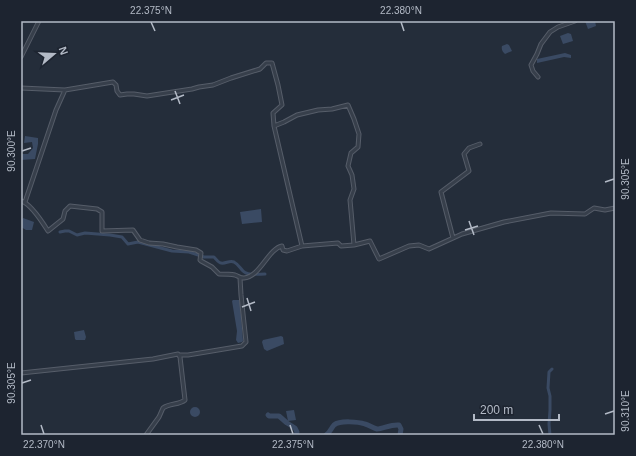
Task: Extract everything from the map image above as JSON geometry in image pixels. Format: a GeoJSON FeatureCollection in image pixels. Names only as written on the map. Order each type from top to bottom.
{"type":"FeatureCollection","features":[{"type":"Feature","properties":{"kind":"street"},"geometry":{"type":"LineString","coordinates":[[21,57],[39,21]]}},
{"type":"Feature","properties":{"kind":"street"},"geometry":{"type":"LineString","coordinates":[[538,78],[531,65],[540,44],[550,32],[558,27],[575,21]]}},
{"type":"Feature","properties":{"kind":"street"},"geometry":{"type":"LineString","coordinates":[[21,88],[65,90],[113,82],[116,84],[117,91],[120,96],[127,94],[147,96],[213,85],[260,69],[266,63],[272,63],[282,105],[273,113],[274,126],[302,246]]}},
{"type":"Feature","properties":{"kind":"street"},"geometry":{"type":"LineString","coordinates":[[65,90],[56,110],[23,202],[40,218],[48,231],[63,219],[65,211],[70,206],[97,208],[102,212],[102,231],[133,230],[140,240],[149,243],[196,250],[200,252],[200,260],[212,267],[219,274],[240,278],[251,276],[263,265],[277,247],[282,246],[283,250],[287,251],[302,246],[338,243],[341,246],[354,245],[370,240],[379,258],[409,246],[419,245],[429,249],[462,234],[504,222],[551,213],[585,214],[594,208],[605,210],[615,208]]}},
{"type":"Feature","properties":{"kind":"street"},"geometry":{"type":"LineString","coordinates":[[274,126],[298,115],[348,105],[359,134],[358,147],[351,153],[348,166],[352,175],[354,189],[350,200],[354,245]]}},
{"type":"Feature","properties":{"kind":"street"},"geometry":{"type":"LineString","coordinates":[[453,238],[440,192],[469,171],[464,154],[469,148],[480,144]]}},
{"type":"Feature","properties":{"kind":"street"},"geometry":{"type":"LineString","coordinates":[[21,373],[153,359],[177,354],[188,355],[242,346],[246,342],[240,296],[240,278]]}},
{"type":"Feature","properties":{"kind":"street"},"geometry":{"type":"LineString","coordinates":[[146,435],[159,417],[163,408],[185,400],[179,355]]}},
{"type":"Feature","properties":{"kind":"water"},"geometry":{"type":"Polygon","coordinates":[[[585,21],[595,21],[596,26],[588,29],[585,21]]]}},
{"type":"Feature","properties":{"kind":"water"},"geometry":{"type":"Polygon","coordinates":[[[568,33],[571,34],[573,41],[563,44],[560,36],[568,33]]]}},
{"type":"Feature","properties":{"kind":"water"},"geometry":{"type":"Polygon","coordinates":[[[507,44],[512,51],[505,54],[502,50],[502,46],[507,44]]]}},
{"type":"Feature","properties":{"kind":"water"},"geometry":{"type":"Polygon","coordinates":[[[565,53],[571,55],[571,58],[564,57],[537,63],[537,59],[565,53]]]}},
{"type":"Feature","properties":{"kind":"water"},"geometry":{"type":"Polygon","coordinates":[[[25,136],[38,138],[35,159],[21,160],[21,154],[28,154],[33,148],[32,142],[24,143],[25,136]]]}},
{"type":"Feature","properties":{"kind":"water"},"geometry":{"type":"Polygon","coordinates":[[[261,209],[262,222],[242,224],[240,212],[261,209]]]}},
{"type":"Feature","properties":{"kind":"water"},"geometry":{"type":"Polygon","coordinates":[[[23,218],[34,222],[32,230],[26,230],[21,227],[21,221],[23,218]]]}},
{"type":"Feature","properties":{"kind":"water"},"geometry":{"type":"Polygon","coordinates":[[[233,300],[239,300],[240,303],[243,341],[238,343],[236,340],[237,331],[233,300]]]}},
{"type":"Feature","properties":{"kind":"water"},"geometry":{"type":"Polygon","coordinates":[[[84,330],[86,337],[85,340],[76,340],[74,332],[84,330]]]}},
{"type":"Feature","properties":{"kind":"water"},"geometry":{"type":"Polygon","coordinates":[[[281,336],[283,337],[284,344],[267,351],[264,349],[262,342],[263,340],[281,336]]]}},
{"type":"Feature","properties":{"kind":"water"},"geometry":{"type":"Polygon","coordinates":[[[193,407],[197,407],[200,412],[197,417],[193,417],[190,414],[190,410],[193,407]]]}},
{"type":"Feature","properties":{"kind":"water"},"geometry":{"type":"Polygon","coordinates":[[[294,410],[296,420],[288,421],[286,411],[294,410]]]}},
{"type":"Feature","properties":{"kind":"waterway"},"geometry":{"type":"LineString","coordinates":[[60,232],[69,231],[77,235],[85,233],[122,237],[128,244],[138,242],[172,251],[189,252],[204,257],[214,257],[220,263],[231,261],[234,262],[245,273],[265,274]]}},
{"type":"Feature","properties":{"kind":"waterway"},"geometry":{"type":"LineString","coordinates":[[550,435],[550,396],[548,388],[549,372],[552,369]]}},
{"type":"Feature","properties":{"kind":"waterway"},"geometry":{"type":"LineString","coordinates":[[268,415],[279,416],[295,428],[297,432],[296,435]]}},
{"type":"Feature","properties":{"kind":"waterway"},"geometry":{"type":"LineString","coordinates":[[326,435],[334,425],[341,422],[362,423],[377,429],[399,425],[401,429],[400,435]]}}]}
